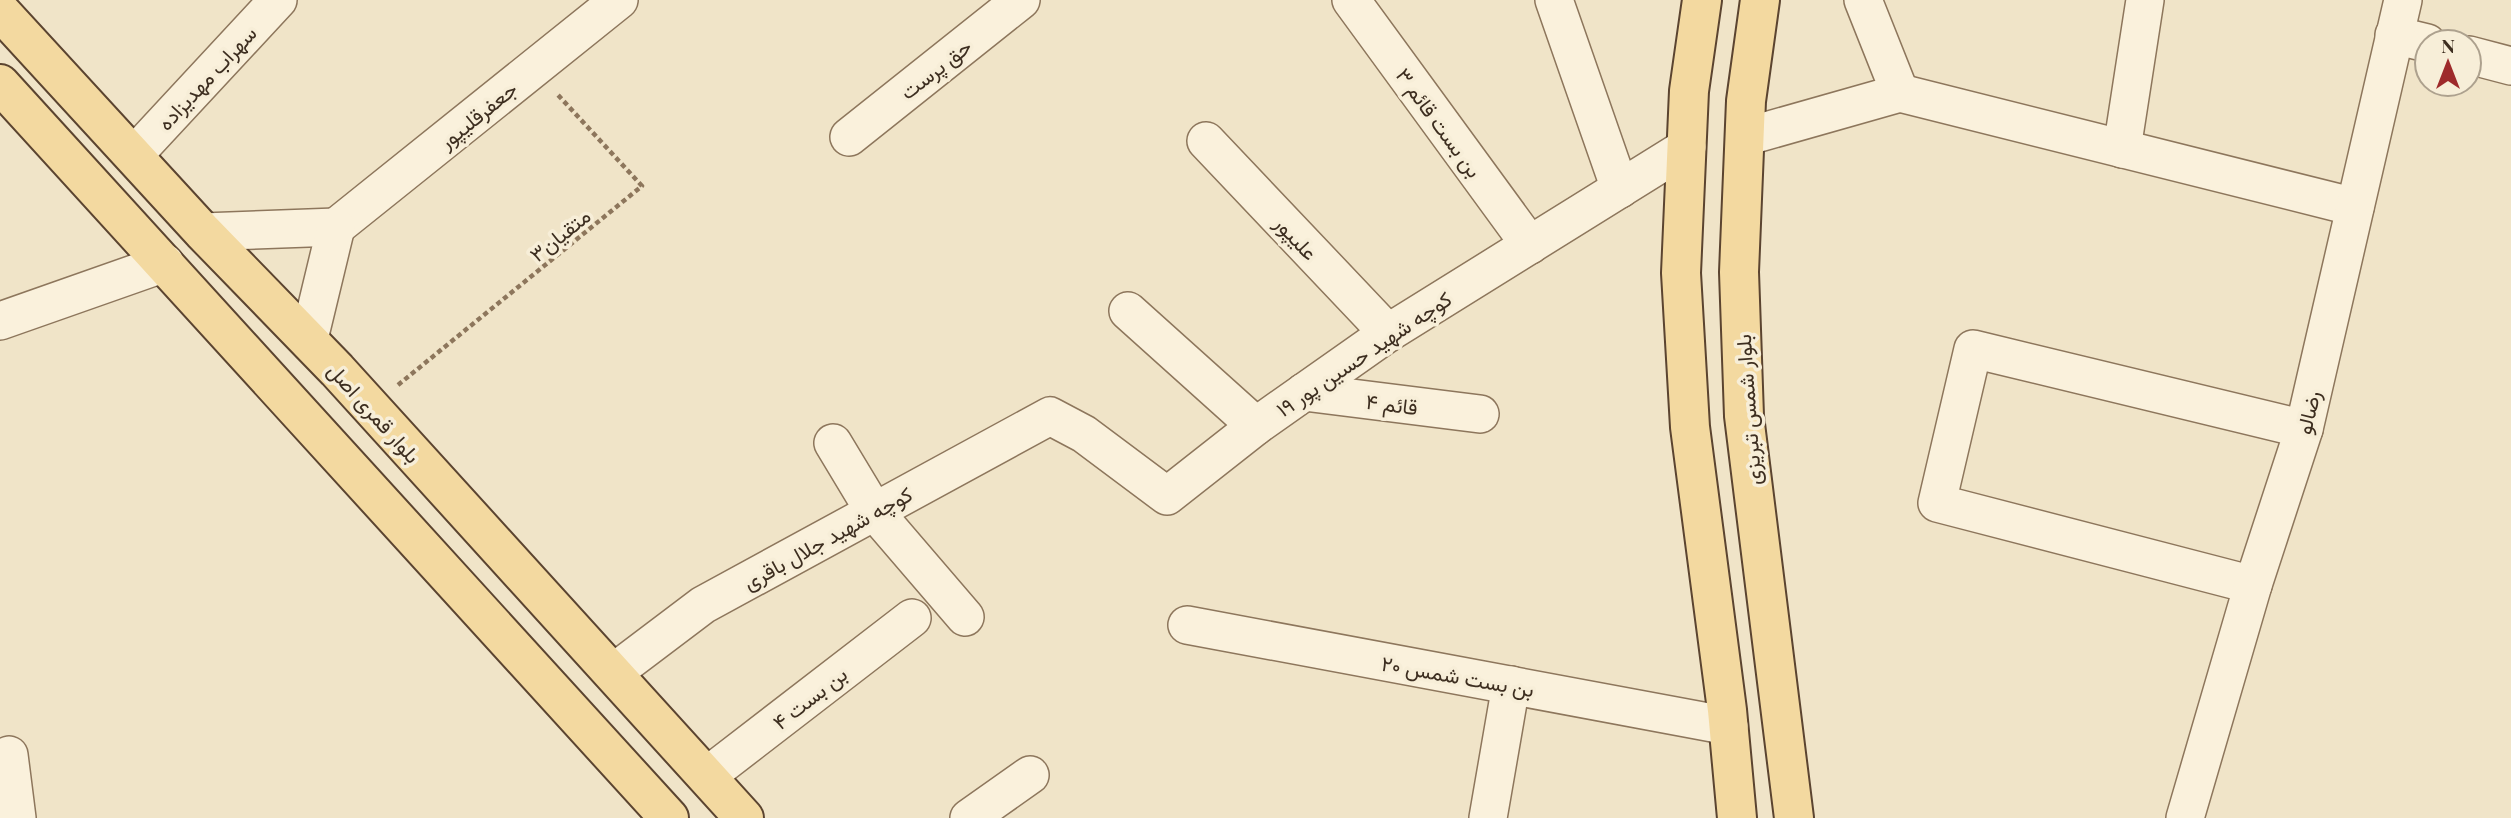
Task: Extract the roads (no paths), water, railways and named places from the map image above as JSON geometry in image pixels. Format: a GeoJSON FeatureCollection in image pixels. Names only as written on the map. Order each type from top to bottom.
{"type":"FeatureCollection","features":[{"type":"Feature","properties":{"kind":"main road"},"geometry":{"type":"LineString","coordinates":[[1702,0],[1689,91],[1681,273],[1690,427],[1737,818]]}},
{"type":"Feature","properties":{"kind":"main road","name":"بلوار شمس تبریزی"},"geometry":{"type":"LineString","coordinates":[[1760,0],[1746,101],[1739,272],[1744,416],[1794,818]]}},
{"type":"Feature","properties":{"kind":"main road","name":"بلوار قمری اصل"},"geometry":{"type":"LineString","coordinates":[[0,10],[203,232],[337,370],[744,818]]}},
{"type":"Feature","properties":{"kind":"main road"},"geometry":{"type":"LineString","coordinates":[[0,84],[669,818]]}},
{"type":"Feature","properties":{"kind":"main road"},"geometry":{"type":"LineString","coordinates":[[164,264],[203,232]]}},
{"type":"Feature","properties":{"kind":"main road"},"geometry":{"type":"LineString","coordinates":[[299,410],[337,370]]}},
{"type":"Feature","properties":{"kind":"street","name":"سهراب مهدیزاده"},"geometry":{"type":"LineString","coordinates":[[134,155],[278,0]]}},
{"type":"Feature","properties":{"kind":"street","name":"جعفرقلیپور"},"geometry":{"type":"LineString","coordinates":[[335,227],[619,0]]}},
{"type":"Feature","properties":{"kind":"street","name":"حق پرست"},"geometry":{"type":"LineString","coordinates":[[849,137],[1021,0]]}},
{"type":"Feature","properties":{"kind":"street","name":"بن بست قائم ۳"},"geometry":{"type":"LineString","coordinates":[[1351,0],[1530,245]]}},
{"type":"Feature","properties":{"kind":"street"},"geometry":{"type":"LineString","coordinates":[[1554,0],[1620,189]]}},
{"type":"Feature","properties":{"kind":"street"},"geometry":{"type":"LineString","coordinates":[[1863,0],[1900,93]]}},
{"type":"Feature","properties":{"kind":"street"},"geometry":{"type":"LineString","coordinates":[[2122,149],[2145,0]]}},
{"type":"Feature","properties":{"kind":"street","name":"رضالو"},"geometry":{"type":"LineString","coordinates":[[2185,818],[2253,585],[2304,429],[2355,207],[2411,39],[2403,0]]}},
{"type":"Feature","properties":{"kind":"street"},"geometry":{"type":"LineString","coordinates":[[2483,59],[2511,66]]}},
{"type":"Feature","properties":{"kind":"street"},"geometry":{"type":"LineString","coordinates":[[1745,137],[1900,93],[2355,207]]}},
{"type":"Feature","properties":{"kind":"street","name":"علیپور"},"geometry":{"type":"LineString","coordinates":[[1206,141],[1388,333]]}},
{"type":"Feature","properties":{"kind":"street","name":"کوچه شهید حسین پور ۱۹"},"geometry":{"type":"LineString","coordinates":[[1050,416],[1084,434],[1167,496],[1256,426],[1388,333],[1687,147]]}},
{"type":"Feature","properties":{"kind":"street"},"geometry":{"type":"LineString","coordinates":[[203,232],[335,227],[309,340]]}},
{"type":"Feature","properties":{"kind":"street"},"geometry":{"type":"LineString","coordinates":[[0,321],[164,264]]}},
{"type":"Feature","properties":{"kind":"street"},"geometry":{"type":"LineString","coordinates":[[1128,310],[1256,426]]}},
{"type":"Feature","properties":{"kind":"street"},"geometry":{"type":"LineString","coordinates":[[2253,585],[1937,503],[1973,349],[2304,429]]}},
{"type":"Feature","properties":{"kind":"street","name":"قائم ۴"},"geometry":{"type":"LineString","coordinates":[[1304,392],[1480,414]]}},
{"type":"Feature","properties":{"kind":"street","name":"کوچه شهید جلال باقری"},"geometry":{"type":"LineString","coordinates":[[613,673],[703,605],[1050,416]]}},
{"type":"Feature","properties":{"kind":"street"},"geometry":{"type":"LineString","coordinates":[[833,443],[874,511],[965,617]]}},
{"type":"Feature","properties":{"kind":"street","name":"بن بست ۴"},"geometry":{"type":"LineString","coordinates":[[707,776],[912,618]]}},
{"type":"Feature","properties":{"kind":"street","name":"بن بست شمس ۲۰"},"geometry":{"type":"LineString","coordinates":[[1187,625],[1728,726]]}},
{"type":"Feature","properties":{"kind":"street"},"geometry":{"type":"LineString","coordinates":[[1488,818],[1511,685]]}},
{"type":"Feature","properties":{"kind":"street"},"geometry":{"type":"LineString","coordinates":[[9,755],[18,818]]}},
{"type":"Feature","properties":{"kind":"street"},"geometry":{"type":"LineString","coordinates":[[970,818],[1030,775]]}}]}
